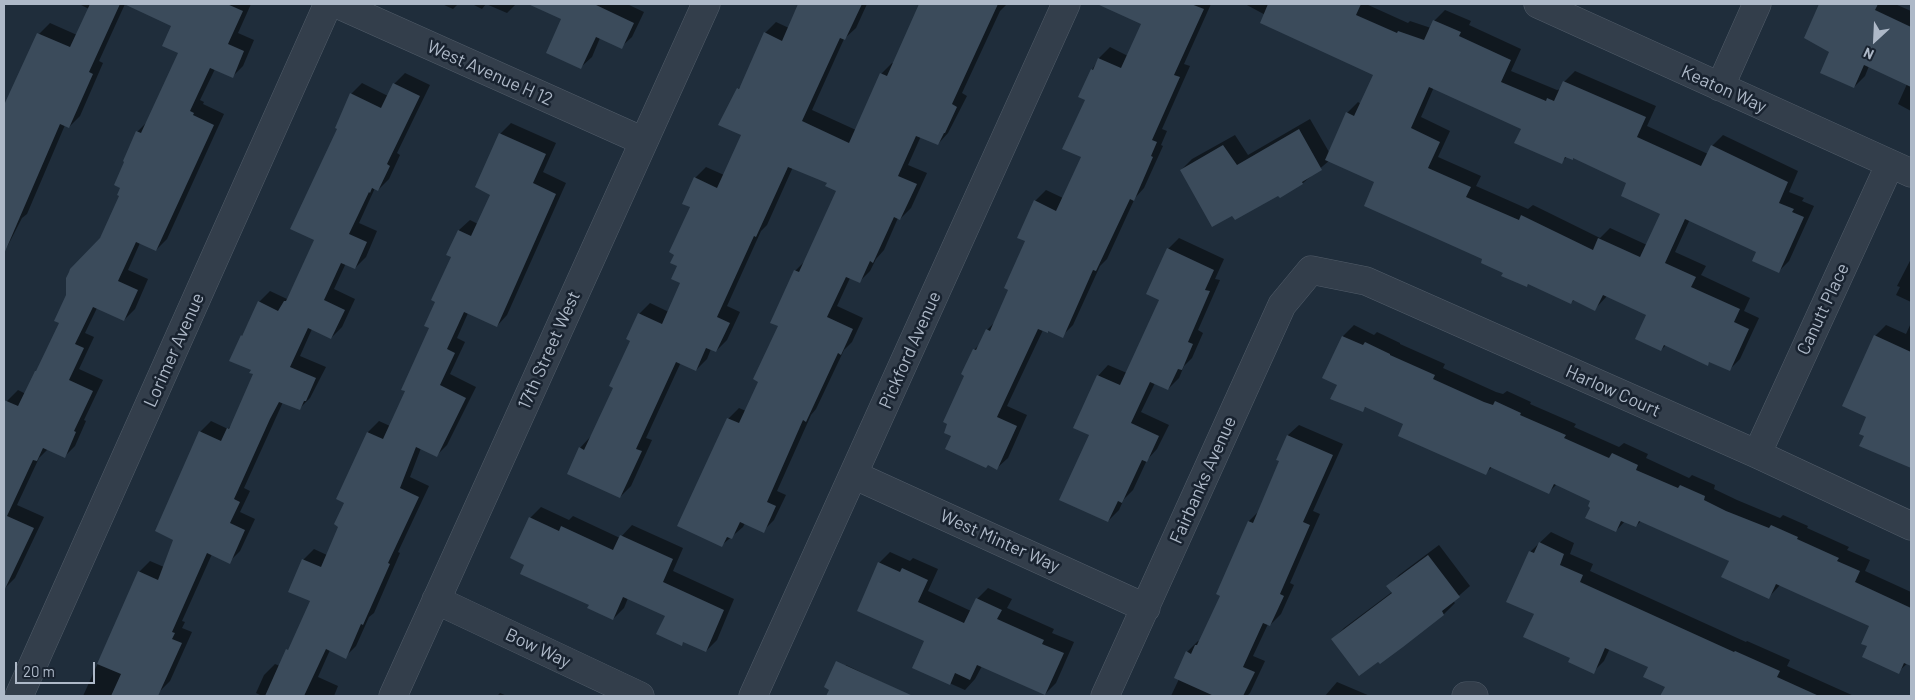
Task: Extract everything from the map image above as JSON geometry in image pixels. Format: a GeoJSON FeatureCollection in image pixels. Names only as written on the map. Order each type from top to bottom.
{"type":"FeatureCollection","features":[{"type":"Feature","properties":{"kind":"street","name":"Lorimer Avenue"},"geometry":{"type":"LineString","coordinates":[[19,696],[328,4]]}},
{"type":"Feature","properties":{"kind":"street","name":"West Avenue H 12"},"geometry":{"type":"LineString","coordinates":[[337,4],[643,141]]}},
{"type":"Feature","properties":{"kind":"street","name":"17th Street West"},"geometry":{"type":"LineString","coordinates":[[393,696],[706,4]]}},
{"type":"Feature","properties":{"kind":"street","name":"Pickford Avenue"},"geometry":{"type":"LineString","coordinates":[[753,696],[1066,4]]}},
{"type":"Feature","properties":{"kind":"street","name":"Keaton Way"},"geometry":{"type":"LineString","coordinates":[[1538,4],[1900,168]]}},
{"type":"Feature","properties":{"kind":"street"},"geometry":{"type":"LineString","coordinates":[[1720,87],[1756,4]]}},
{"type":"Feature","properties":{"kind":"street","name":"Canutt Place"},"geometry":{"type":"LineString","coordinates":[[1757,454],[1900,168]]}},
{"type":"Feature","properties":{"kind":"street","name":"Harlow Court"},"geometry":{"type":"LineString","coordinates":[[1311,270],[1366,280],[1757,454],[1911,526]]}},
{"type":"Feature","properties":{"kind":"street","name":"Fairbanks Avenue"},"geometry":{"type":"LineString","coordinates":[[1105,696],[1282,305],[1311,270]]}},
{"type":"Feature","properties":{"kind":"street","name":"West Minter Way"},"geometry":{"type":"LineString","coordinates":[[854,475],[1146,608]]}},
{"type":"Feature","properties":{"kind":"street","name":"Bow Way"},"geometry":{"type":"LineString","coordinates":[[436,600],[640,696]]}},
{"type":"Feature","properties":{"kind":"building"},"geometry":{"type":"Polygon","coordinates":[[[90,4],[120,4],[89,72],[93,74],[69,128],[60,124],[4,254],[4,105],[37,33],[70,47],[90,4]]]}},
{"type":"Feature","properties":{"kind":"building"},"geometry":{"type":"Polygon","coordinates":[[[124,4],[227,4],[243,11],[228,44],[244,51],[233,78],[210,68],[190,111],[194,113],[193,115],[214,125],[156,251],[136,242],[118,281],[138,290],[124,321],[93,307],[75,344],[84,348],[69,380],[93,391],[74,431],[76,432],[65,458],[43,448],[37,461],[33,460],[7,516],[34,528],[4,591],[4,400],[18,406],[36,371],[59,323],[54,321],[66,295],[66,278],[70,269],[100,238],[119,196],[117,195],[120,188],[114,185],[123,161],[136,131],[141,133],[178,53],[162,46],[171,26],[124,4]]]}},
{"type":"Feature","properties":{"kind":"building"},"geometry":{"type":"Polygon","coordinates":[[[528,4],[594,4],[634,23],[622,49],[596,37],[581,69],[546,53],[561,19],[528,4]]]}},
{"type":"Feature","properties":{"kind":"building"},"geometry":{"type":"Polygon","coordinates":[[[798,4],[862,4],[845,40],[840,38],[802,121],[849,143],[880,73],[887,76],[919,4],[998,4],[952,104],[957,107],[938,145],[916,136],[898,176],[917,184],[900,220],[894,217],[873,263],[870,261],[860,283],[846,277],[827,317],[853,329],[841,355],[838,353],[806,422],[803,420],[767,502],[776,506],[764,533],[740,522],[732,539],[727,537],[722,547],[677,526],[727,418],[739,423],[758,382],[753,379],[778,326],[770,323],[794,270],[799,272],[836,191],[825,186],[827,183],[788,167],[717,317],[730,323],[716,352],[706,348],[696,371],[676,362],[636,449],[642,451],[620,498],[567,474],[579,447],[584,450],[613,388],[609,386],[630,341],[626,339],[638,313],[662,324],[680,283],[671,279],[677,266],[670,263],[674,255],[669,252],[690,207],[682,204],[694,177],[717,188],[741,135],[718,125],[737,88],[739,89],[764,32],[782,41],[798,4]]]}},
{"type":"Feature","properties":{"kind":"building"},"geometry":{"type":"Polygon","coordinates":[[[1097,4],[1191,4],[1204,9],[1174,75],[1180,77],[1152,140],[1157,142],[1151,156],[1153,157],[1134,201],[1130,199],[1096,271],[1093,270],[1063,338],[1048,331],[1048,333],[1038,329],[997,417],[1017,426],[997,470],[988,465],[986,468],[945,449],[951,436],[944,433],[947,424],[943,422],[964,376],[961,374],[973,349],[976,350],[986,329],[990,331],[1008,290],[1004,288],[1025,241],[1017,238],[1034,200],[1056,211],[1081,157],[1062,149],[1085,100],[1078,97],[1091,69],[1093,70],[1098,58],[1121,68],[1141,24],[1097,4]]]}},
{"type":"Feature","properties":{"kind":"building"},"geometry":{"type":"Polygon","coordinates":[[[1268,4],[1361,4],[1356,15],[1397,33],[1398,31],[1424,40],[1433,20],[1461,32],[1459,36],[1511,60],[1501,82],[1546,101],[1547,98],[1554,101],[1563,81],[1646,117],[1637,137],[1701,166],[1711,145],[1788,182],[1779,203],[1794,209],[1792,212],[1804,217],[1779,273],[1752,261],[1756,252],[1685,219],[1665,263],[1696,277],[1691,287],[1740,309],[1734,322],[1749,329],[1730,371],[1709,362],[1708,366],[1664,345],[1661,351],[1635,339],[1646,315],[1603,295],[1595,311],[1573,300],[1571,304],[1528,284],[1527,287],[1501,276],[1503,273],[1481,263],[1482,259],[1364,206],[1374,182],[1325,160],[1346,112],[1354,116],[1373,75],[1260,23],[1268,4]],[[1429,87],[1411,128],[1440,142],[1428,168],[1471,187],[1466,197],[1519,220],[1521,215],[1593,250],[1598,238],[1640,257],[1660,214],[1621,196],[1626,183],[1573,158],[1573,160],[1565,157],[1562,164],[1514,143],[1521,129],[1429,87]]]}},
{"type":"Feature","properties":{"kind":"building"},"geometry":{"type":"Polygon","coordinates":[[[1819,4],[1878,4],[1875,10],[1911,27],[1911,87],[1864,65],[1854,88],[1820,73],[1829,52],[1804,38],[1819,4]]]}},
{"type":"Feature","properties":{"kind":"building"},"geometry":{"type":"Polygon","coordinates":[[[393,83],[420,96],[387,164],[390,166],[378,191],[372,188],[369,192],[349,234],[367,242],[355,269],[341,263],[324,300],[345,310],[331,339],[308,328],[290,367],[316,378],[306,401],[304,401],[300,410],[279,402],[270,419],[234,499],[240,502],[230,523],[245,530],[230,564],[207,553],[172,632],[175,633],[172,639],[182,643],[158,696],[111,696],[121,674],[97,664],[138,571],[158,580],[173,540],[155,531],[199,431],[221,441],[227,428],[229,429],[253,374],[249,373],[251,370],[229,361],[258,301],[278,311],[284,301],[286,301],[314,240],[290,229],[337,129],[335,128],[350,93],[381,108],[393,83]]]}},
{"type":"Feature","properties":{"kind":"building"},"geometry":{"type":"Polygon","coordinates":[[[1299,129],[1322,170],[1280,198],[1278,196],[1235,220],[1232,216],[1212,227],[1180,170],[1223,145],[1237,165],[1299,129]]]}},
{"type":"Feature","properties":{"kind":"building"},"geometry":{"type":"Polygon","coordinates":[[[499,133],[546,154],[533,183],[556,194],[497,327],[464,312],[447,349],[455,353],[440,385],[466,398],[437,457],[416,447],[400,488],[419,497],[388,563],[390,564],[363,625],[361,624],[346,659],[326,649],[304,696],[265,696],[310,601],[288,592],[302,559],[321,567],[338,527],[334,524],[344,503],[336,499],[367,432],[383,439],[405,391],[401,390],[429,328],[424,326],[435,302],[431,300],[451,257],[446,255],[458,230],[471,236],[490,195],[475,187],[499,133]]]}},
{"type":"Feature","properties":{"kind":"building"},"geometry":{"type":"Polygon","coordinates":[[[1167,248],[1214,270],[1205,290],[1210,291],[1188,342],[1193,344],[1182,370],[1178,369],[1168,390],[1150,382],[1131,423],[1159,436],[1147,462],[1142,460],[1122,503],[1118,501],[1108,522],[1059,500],[1089,435],[1073,428],[1097,375],[1120,385],[1159,300],[1146,294],[1167,248]]]}},
{"type":"Feature","properties":{"kind":"building"},"geometry":{"type":"Polygon","coordinates":[[[1874,335],[1911,352],[1911,468],[1859,446],[1864,436],[1859,434],[1866,417],[1842,406],[1874,335]]]}},
{"type":"Feature","properties":{"kind":"building"},"geometry":{"type":"Polygon","coordinates":[[[1342,336],[1363,345],[1365,342],[1435,375],[1433,379],[1484,402],[1493,405],[1495,401],[1521,413],[1520,415],[1566,435],[1564,438],[1609,458],[1612,453],[1638,465],[1636,470],[1678,488],[1680,485],[1705,496],[1704,500],[1726,511],[1769,528],[1771,525],[1839,558],[1837,561],[1860,571],[1855,582],[1911,608],[1911,666],[1904,663],[1899,674],[1862,657],[1867,646],[1861,644],[1869,626],[1776,584],[1769,599],[1721,577],[1729,561],[1639,521],[1636,527],[1621,521],[1616,532],[1585,518],[1590,508],[1588,506],[1590,501],[1554,484],[1549,494],[1490,467],[1486,475],[1398,436],[1403,424],[1365,407],[1363,412],[1330,399],[1337,385],[1322,378],[1342,336]]]}},
{"type":"Feature","properties":{"kind":"building"},"geometry":{"type":"Polygon","coordinates":[[[1287,435],[1333,455],[1303,522],[1310,525],[1280,594],[1284,596],[1270,626],[1263,623],[1243,667],[1255,672],[1243,696],[1214,696],[1174,678],[1186,651],[1191,654],[1195,645],[1197,645],[1220,596],[1216,594],[1248,521],[1253,523],[1279,461],[1276,460],[1287,435]]]}},
{"type":"Feature","properties":{"kind":"building"},"geometry":{"type":"Polygon","coordinates":[[[529,517],[559,531],[561,526],[613,550],[620,535],[673,559],[663,582],[724,610],[706,652],[683,642],[682,646],[656,634],[665,616],[623,597],[613,620],[587,608],[589,605],[520,574],[524,565],[510,558],[529,517]]]}},
{"type":"Feature","properties":{"kind":"building"},"geometry":{"type":"Polygon","coordinates":[[[1539,542],[1564,554],[1560,565],[1583,575],[1580,582],[1780,671],[1777,677],[1819,696],[1660,696],[1665,687],[1643,677],[1648,667],[1605,648],[1594,674],[1568,662],[1570,658],[1523,637],[1534,614],[1506,602],[1529,551],[1534,553],[1539,542]]]}},
{"type":"Feature","properties":{"kind":"building"},"geometry":{"type":"Polygon","coordinates":[[[1428,555],[1460,597],[1442,611],[1444,615],[1380,664],[1378,662],[1359,676],[1331,639],[1392,593],[1386,586],[1428,555]]]}},
{"type":"Feature","properties":{"kind":"building"},"geometry":{"type":"Polygon","coordinates":[[[878,562],[900,572],[902,568],[928,580],[918,602],[964,623],[976,598],[1002,610],[997,619],[1044,640],[1042,644],[1064,653],[1045,695],[977,665],[970,680],[955,673],[950,685],[912,668],[924,641],[857,611],[878,562]]]}},
{"type":"Feature","properties":{"kind":"building"},"geometry":{"type":"Polygon","coordinates":[[[836,661],[913,696],[826,696],[829,690],[824,687],[836,661]]]}}]}
